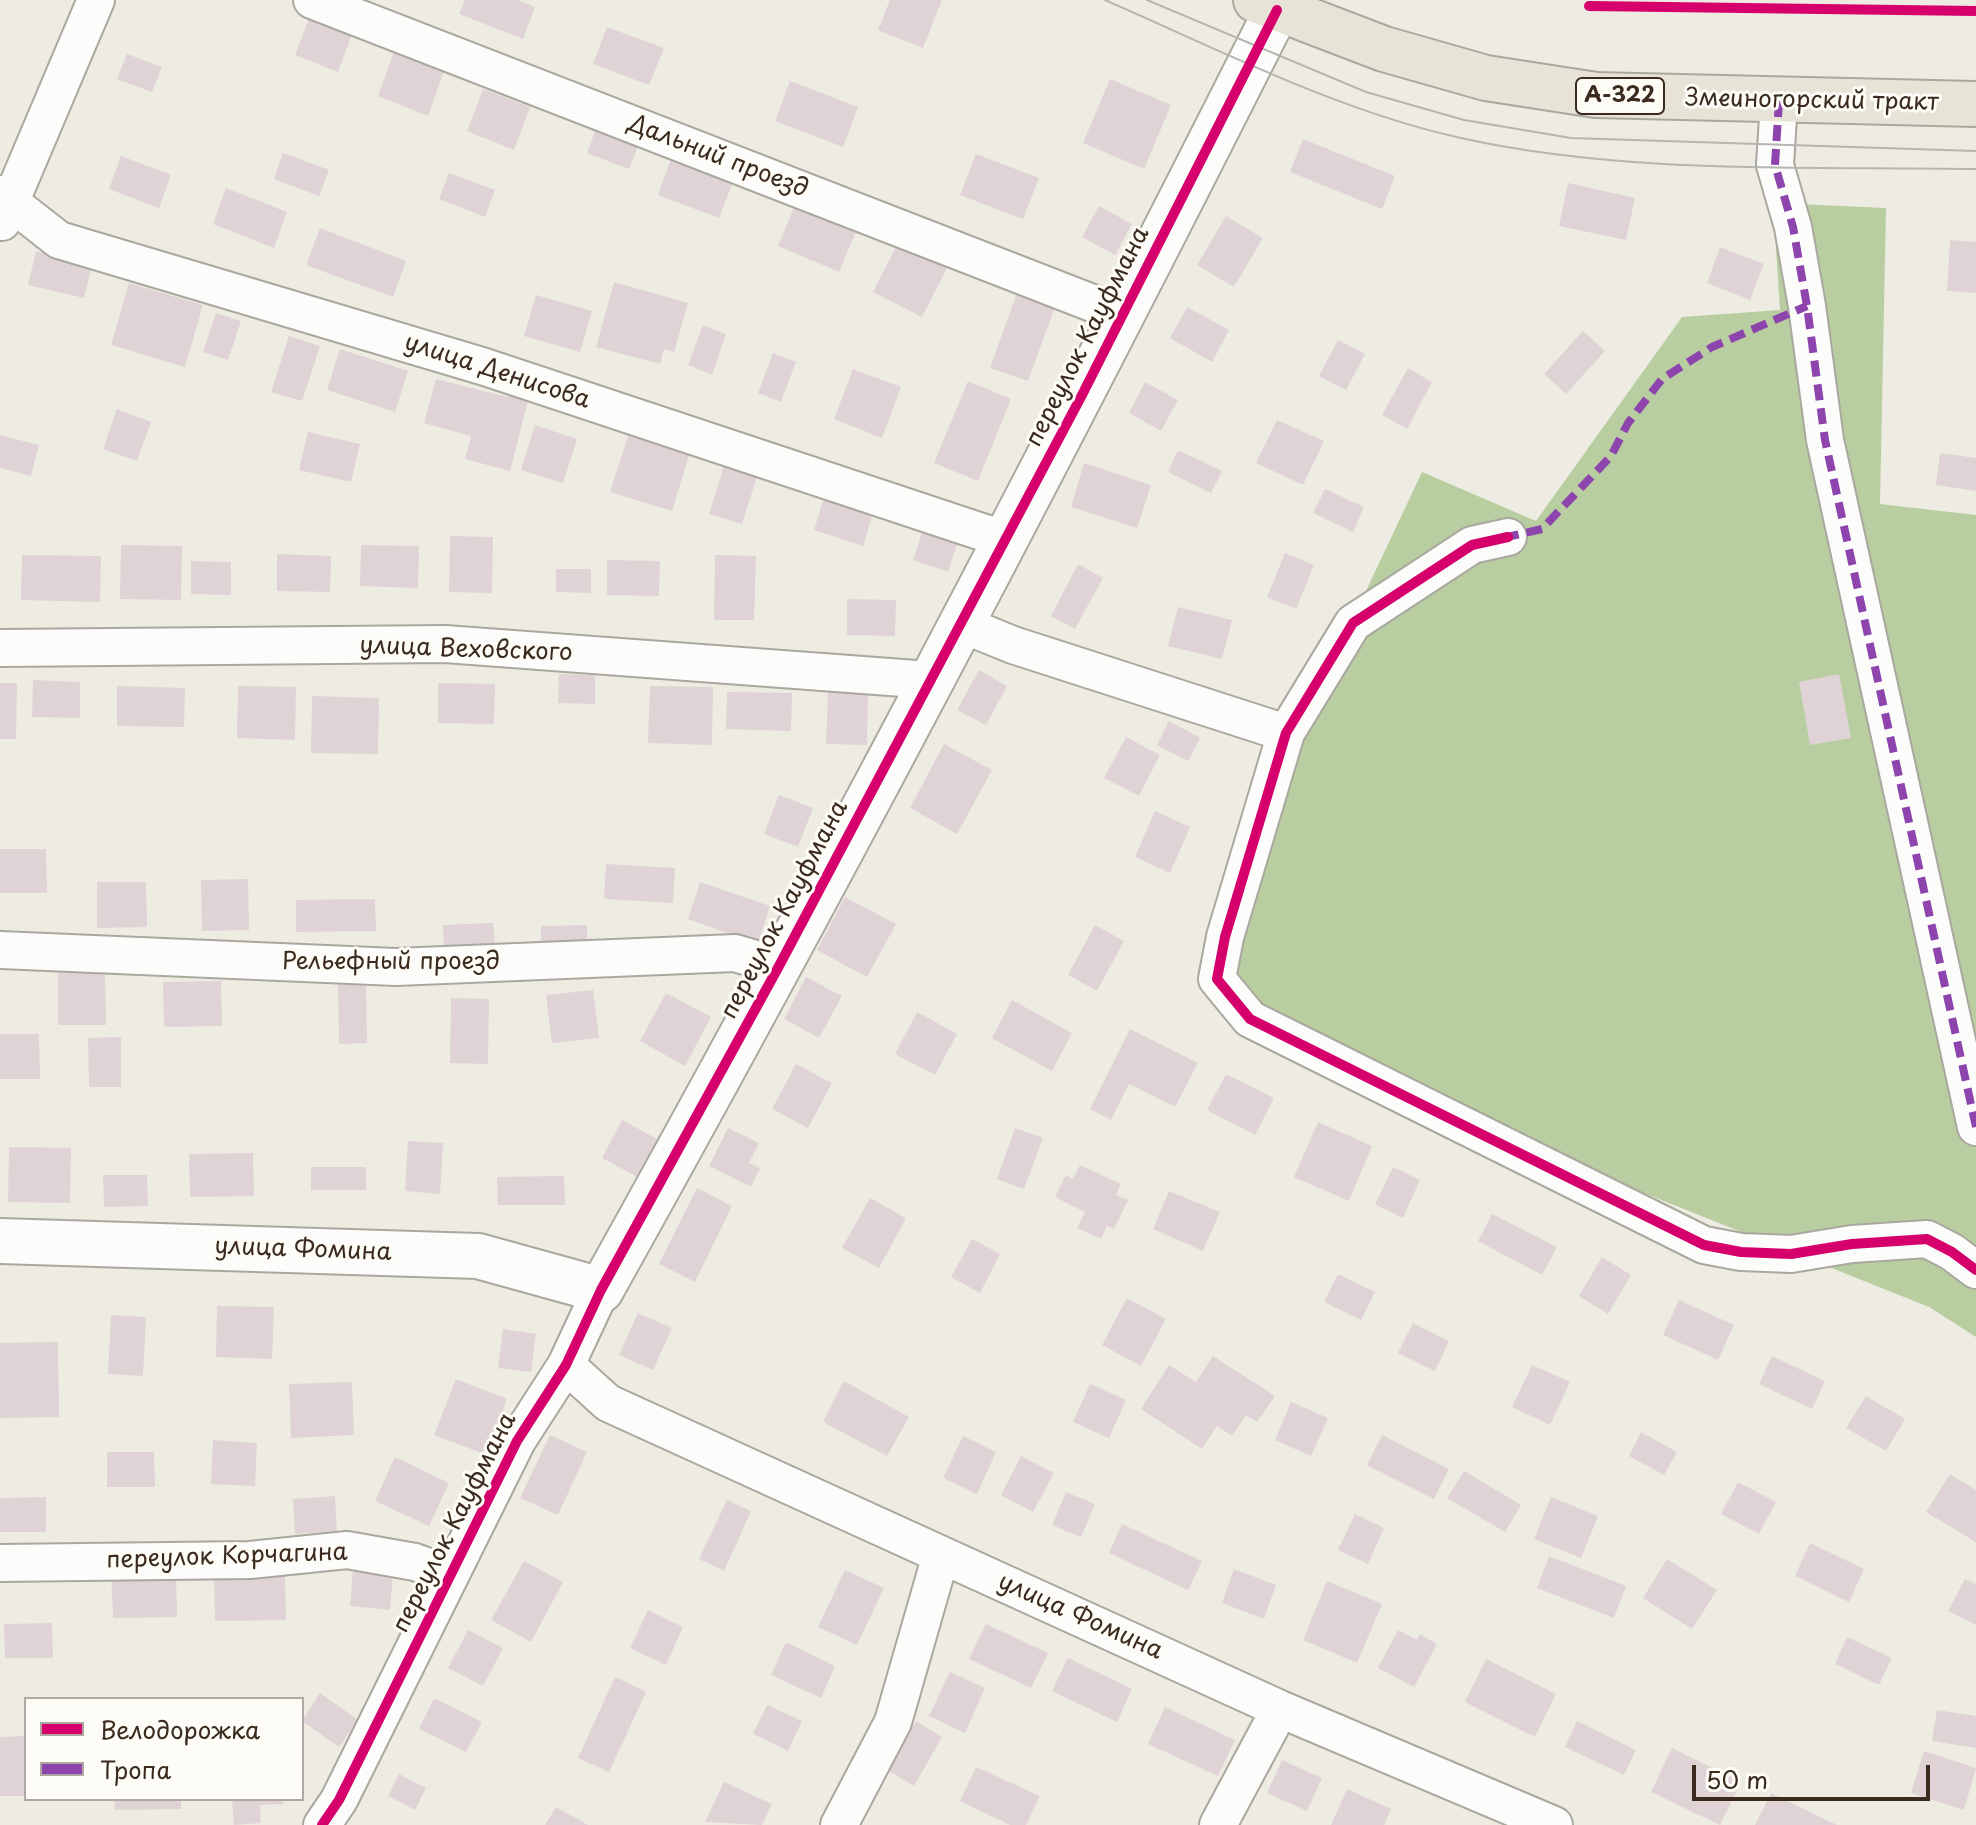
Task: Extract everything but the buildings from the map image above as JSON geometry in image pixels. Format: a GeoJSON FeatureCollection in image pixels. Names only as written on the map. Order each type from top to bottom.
{"type":"FeatureCollection","features":[{"type":"Feature","properties":{"kind":"highway","name":"Змеиногорский тракт"},"geometry":{"type":"LineString","coordinates":[[1266,5],[1384,49],[1486,78],[1596,95],[1976,104]]}},
{"type":"Feature","properties":{"kind":"street"},"geometry":{"type":"LineString","coordinates":[[3,208],[96,0]]}},
{"type":"Feature","properties":{"kind":"street","name":"Дальний проезд"},"geometry":{"type":"LineString","coordinates":[[312,0],[1123,315]]}},
{"type":"Feature","properties":{"kind":"street","name":"переулок Кауфмана"},"geometry":{"type":"LineString","coordinates":[[322,1825],[339,1800],[517,1441],[566,1365],[601,1290],[779,966],[1123,315],[1266,5]]}},
{"type":"Feature","properties":{"kind":"street"},"geometry":{"type":"LineString","coordinates":[[1779,101],[1775,165],[1793,227],[1825,440],[1976,1127]]}},
{"type":"Feature","properties":{"kind":"street","name":"улица Денисова"},"geometry":{"type":"LineString","coordinates":[[3,208],[59,240],[485,367],[1003,539]]}},
{"type":"Feature","properties":{"kind":"street"},"geometry":{"type":"LineString","coordinates":[[1508,537],[1472,545],[1353,623],[1286,733],[1225,937],[1217,979],[1250,1019],[1704,1245],[1741,1252],[1791,1254],[1852,1244],[1927,1239],[1976,1270]]}},
{"type":"Feature","properties":{"kind":"street"},"geometry":{"type":"LineString","coordinates":[[959,623],[1013,645],[1286,733]]}},
{"type":"Feature","properties":{"kind":"street","name":"улица Веховского"},"geometry":{"type":"LineString","coordinates":[[0,648],[445,644],[930,680]]}},
{"type":"Feature","properties":{"kind":"street","name":"Рельефный проезд"},"geometry":{"type":"LineString","coordinates":[[0,950],[396,967],[735,953],[779,966]]}},
{"type":"Feature","properties":{"kind":"street","name":"улица Фомина"},"geometry":{"type":"LineString","coordinates":[[0,1241],[478,1256],[601,1290]]}},
{"type":"Feature","properties":{"kind":"street","name":"улица Фомина"},"geometry":{"type":"LineString","coordinates":[[566,1365],[608,1403],[1280,1709],[1554,1825]]}},
{"type":"Feature","properties":{"kind":"street","name":"переулок Корчагина"},"geometry":{"type":"LineString","coordinates":[[0,1563],[250,1560],[347,1550],[415,1562],[450,1575]]}},
{"type":"Feature","properties":{"kind":"street"},"geometry":{"type":"LineString","coordinates":[[839,1825],[893,1722],[941,1555]]}},
{"type":"Feature","properties":{"kind":"street"},"geometry":{"type":"LineString","coordinates":[[1218,1825],[1280,1709]]}},
{"type":"Feature","properties":{"kind":"green space"},"geometry":{"type":"Polygon","coordinates":[[[1773,203],[1886,208],[1880,504],[1976,515],[1976,1337],[1929,1307],[1239,1031],[1217,907],[1422,472],[1536,521],[1682,317],[1780,310],[1773,203]]]}},
{"type":"Feature","properties":{"kind":"tram line"},"geometry":{"type":"LineString","coordinates":[[1105,0],[1325,96],[1461,138],[1524,150],[1652,163],[1783,168],[1976,169]]}},
{"type":"Feature","properties":{"kind":"tram line"},"geometry":{"type":"LineString","coordinates":[[1147,0],[1366,92],[1464,120],[1571,138],[1976,151]]}},
{"type":"Feature","properties":{"kind":"marked path"},"geometry":{"type":"LineString","coordinates":[[1779,101],[1775,165],[1793,227],[1825,440],[1976,1127]]}},
{"type":"Feature","properties":{"kind":"marked path"},"geometry":{"type":"LineString","coordinates":[[1503,538],[1542,529],[1611,456],[1628,423],[1662,379],[1712,347],[1807,306]]}},
{"type":"Feature","properties":{"kind":"cycle path"},"geometry":{"type":"LineString","coordinates":[[1589,6],[1976,11]]}},
{"type":"Feature","properties":{"kind":"cycle path"},"geometry":{"type":"LineString","coordinates":[[322,1825],[339,1800],[517,1441],[566,1365],[601,1290],[779,966],[1082,395],[1277,10]]}},
{"type":"Feature","properties":{"kind":"cycle path"},"geometry":{"type":"LineString","coordinates":[[1508,537],[1472,545],[1353,623],[1286,733],[1225,937],[1217,979],[1250,1019],[1704,1245],[1741,1252],[1791,1254],[1852,1244],[1927,1239],[1976,1270]]}}]}
